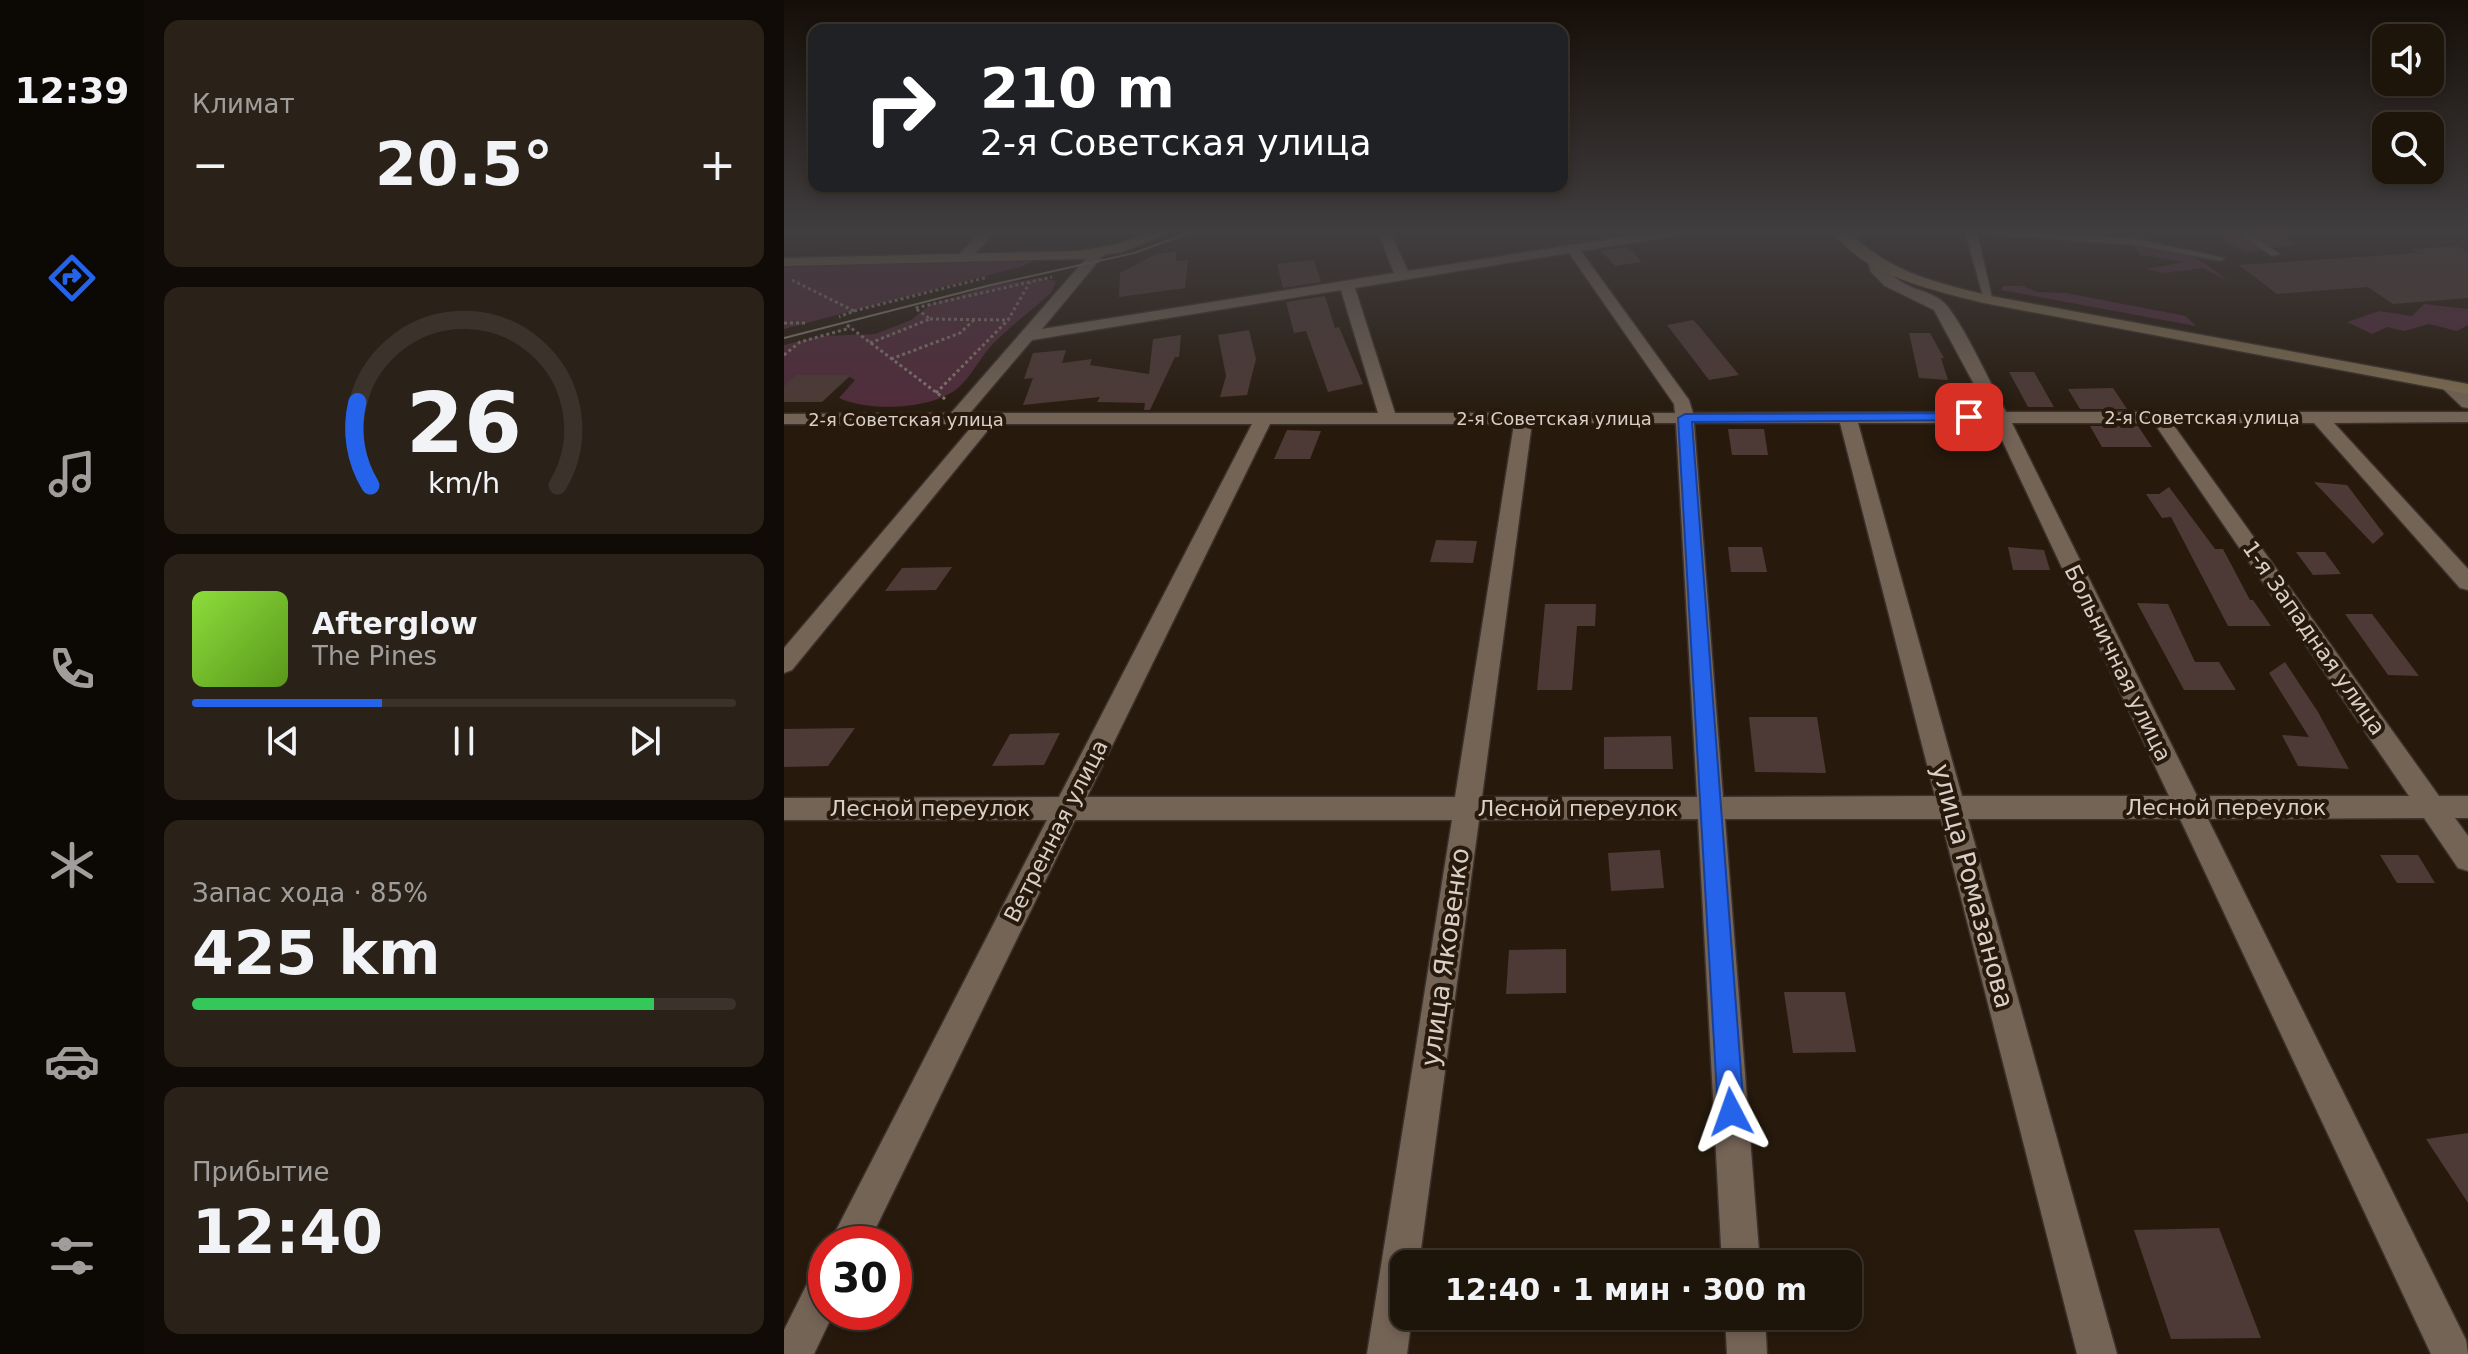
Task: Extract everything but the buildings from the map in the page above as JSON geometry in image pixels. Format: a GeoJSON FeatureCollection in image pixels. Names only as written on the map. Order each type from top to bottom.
{"type":"FeatureCollection","features":[{"type":"Feature","properties":{"kind":"main road"},"geometry":{"type":"LineString","coordinates":[[1971,295],[2468,389]]}},
{"type":"Feature","properties":{"kind":"street"},"geometry":{"type":"LineString","coordinates":[[959,416],[1062,295]]}},
{"type":"Feature","properties":{"kind":"street"},"geometry":{"type":"LineString","coordinates":[[1027,336],[1283,295]]}},
{"type":"Feature","properties":{"kind":"street"},"geometry":{"type":"LineString","coordinates":[[1350,295],[1388,418]]}},
{"type":"Feature","properties":{"kind":"street"},"geometry":{"type":"LineString","coordinates":[[1606,295],[1683,404],[1685,418],[1740,1250]]}},
{"type":"Feature","properties":{"kind":"street","name":"Больничная улица"},"geometry":{"type":"LineString","coordinates":[[1915,295],[1940,307],[2000,417],[2452,1354]]}},
{"type":"Feature","properties":{"kind":"street"},"geometry":{"type":"LineString","coordinates":[[2449,386],[2468,403]]}},
{"type":"Feature","properties":{"kind":"street","name":"2-я Советская улица"},"geometry":{"type":"LineString","coordinates":[[784,419],[959,416],[988,419],[2468,417]]}},
{"type":"Feature","properties":{"kind":"street","name":"1-я Западная улица"},"geometry":{"type":"LineString","coordinates":[[2159,417],[2468,859]]}},
{"type":"Feature","properties":{"kind":"street"},"geometry":{"type":"LineString","coordinates":[[2319,417],[2468,583]]}},
{"type":"Feature","properties":{"kind":"street","name":"улица Яковенко"},"geometry":{"type":"LineString","coordinates":[[1387,1354],[1524,418]]}},
{"type":"Feature","properties":{"kind":"street","name":"улица Ромазанова"},"geometry":{"type":"LineString","coordinates":[[1848,418],[2097,1354]]}},
{"type":"Feature","properties":{"kind":"street"},"geometry":{"type":"LineString","coordinates":[[784,664],[988,419]]}},
{"type":"Feature","properties":{"kind":"street","name":"Ветренная улица"},"geometry":{"type":"LineString","coordinates":[[857,1226],[1263,419]]}},
{"type":"Feature","properties":{"kind":"street","name":"Лесной переулок"},"geometry":{"type":"LineString","coordinates":[[784,809],[2468,807]]}},
{"type":"Feature","properties":{"kind":"street"},"geometry":{"type":"LineString","coordinates":[[793,1354],[808,1324]]}},
{"type":"Feature","properties":{"kind":"street"},"geometry":{"type":"LineString","coordinates":[[1746,1330],[1747,1354]]}},
{"type":"Feature","properties":{"kind":"lane"},"geometry":{"type":"LineString","coordinates":[[1988,295],[1989,300]]}},
{"type":"Feature","properties":{"kind":"path"},"geometry":{"type":"LineString","coordinates":[[826,295],[854,311]]}},
{"type":"Feature","properties":{"kind":"path"},"geometry":{"type":"LineString","coordinates":[[839,317],[917,295]]}},
{"type":"Feature","properties":{"kind":"path"},"geometry":{"type":"LineString","coordinates":[[930,319],[915,308],[970,295]]}},
{"type":"Feature","properties":{"kind":"path"},"geometry":{"type":"LineString","coordinates":[[936,393],[1008,320],[1022,295]]}},
{"type":"Feature","properties":{"kind":"path"},"geometry":{"type":"LineString","coordinates":[[870,343],[930,319],[1008,320]]}},
{"type":"Feature","properties":{"kind":"path"},"geometry":{"type":"LineString","coordinates":[[891,359],[960,333],[975,319]]}},
{"type":"Feature","properties":{"kind":"path"},"geometry":{"type":"LineString","coordinates":[[784,323],[807,323]]}},
{"type":"Feature","properties":{"kind":"path"},"geometry":{"type":"LineString","coordinates":[[784,355],[800,342],[849,326],[936,393],[959,416]]}},
{"type":"Feature","properties":{"kind":"shaded area"},"geometry":{"type":"Polygon","coordinates":[[[784,295],[912,295],[784,329],[784,295]]]}},
{"type":"Feature","properties":{"kind":"shaded area"},"geometry":{"type":"Polygon","coordinates":[[[961,295],[1048,295],[997,340],[959,387],[934,400],[883,407],[851,402],[839,398],[855,380],[848,376],[784,386],[784,345],[822,336],[875,334],[911,320],[931,304],[961,295]]]}},
{"type":"Feature","properties":{"kind":"shaded area"},"geometry":{"type":"Polygon","coordinates":[[[2029,295],[2077,295],[2186,316],[2196,326],[2029,295]]]}},
{"type":"Feature","properties":{"kind":"shaded area"},"geometry":{"type":"Polygon","coordinates":[[[2424,304],[2468,309],[2468,325],[2457,331],[2429,324],[2404,331],[2387,327],[2372,334],[2347,322],[2379,311],[2412,316],[2424,304]]]}},
{"type":"Feature","properties":{"kind":"tram line"},"geometry":{"type":"LineString","coordinates":[[784,338],[951,295]]}},
{"type":"Feature","properties":{"kind":"route"},"geometry":{"type":"LineString","coordinates":[[1731,1112],[1685,418],[1969,417]]}}]}
